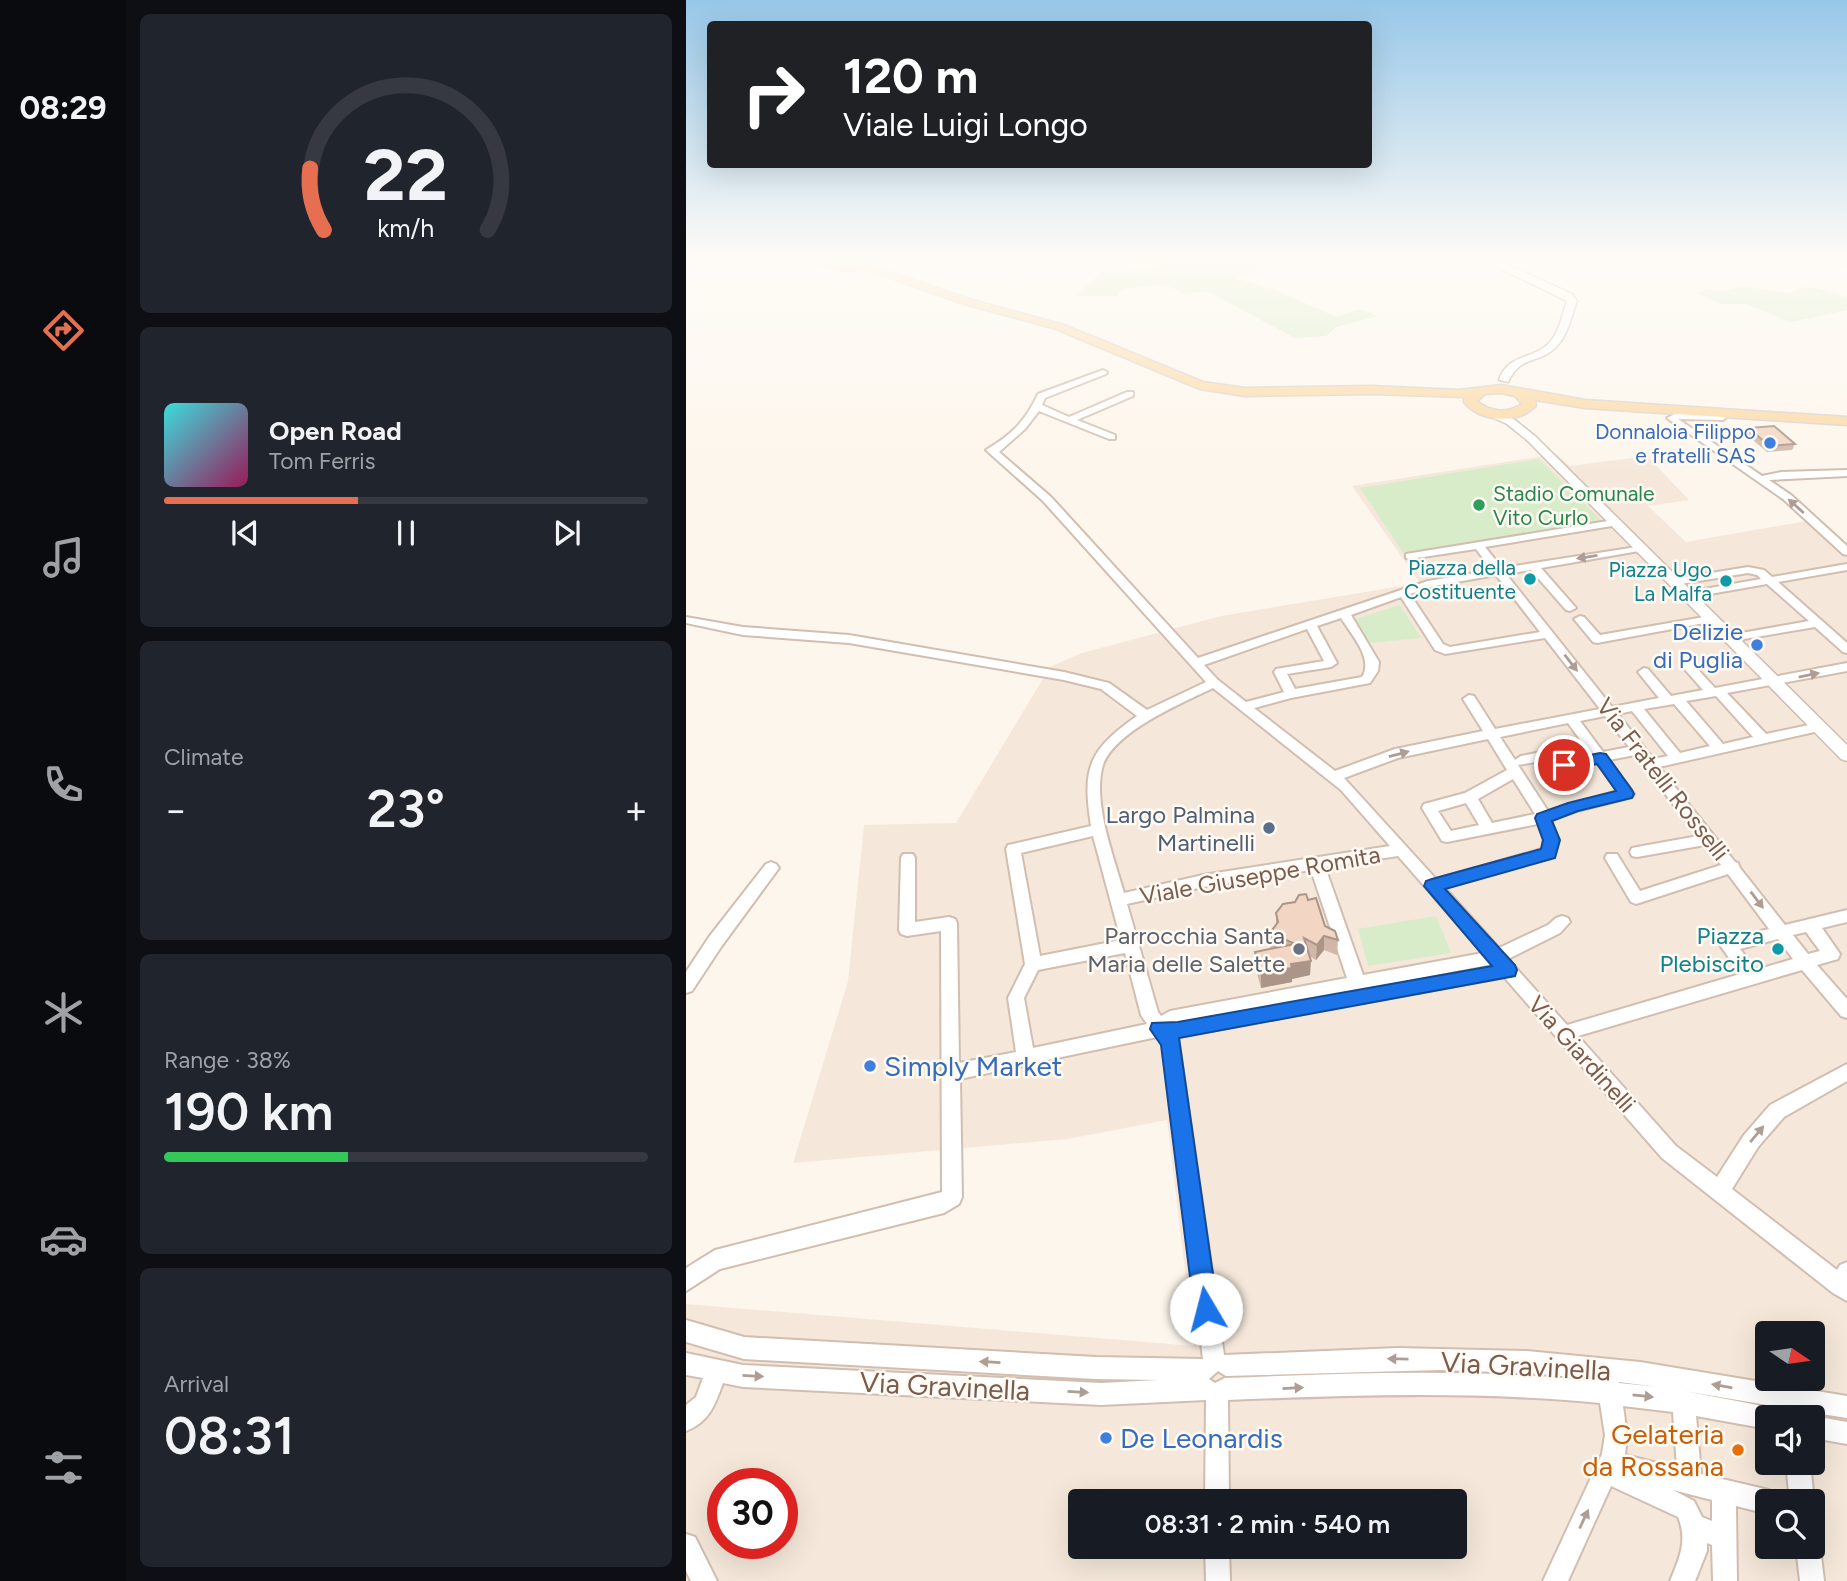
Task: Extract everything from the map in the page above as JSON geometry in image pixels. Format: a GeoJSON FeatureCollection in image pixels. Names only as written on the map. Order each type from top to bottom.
{"type":"FeatureCollection","features":[{"type":"Feature","properties":{"kind":"main road"},"geometry":{"type":"LineString","coordinates":[[1064,329],[1200,384],[1245,392],[1402,391],[1451,398],[1475,398],[1492,389],[1522,402],[1779,416],[1847,423]]}},
{"type":"Feature","properties":{"kind":"main road"},"geometry":{"type":"LineString","coordinates":[[1475,398],[1491,413],[1522,402]]}},
{"type":"Feature","properties":{"kind":"main road"},"geometry":{"type":"LineString","coordinates":[[1779,416],[1813,414],[1840,407]]}},
{"type":"Feature","properties":{"kind":"street"},"geometry":{"type":"LineString","coordinates":[[1492,389],[1504,380],[1510,366],[1545,351],[1557,340],[1561,329]]}},
{"type":"Feature","properties":{"kind":"street"},"geometry":{"type":"LineString","coordinates":[[1103,372],[1041,396],[1038,407],[1112,437]]}},
{"type":"Feature","properties":{"kind":"street"},"geometry":{"type":"LineString","coordinates":[[1504,380],[1522,402],[1521,421],[1532,439]]}},
{"type":"Feature","properties":{"kind":"street"},"geometry":{"type":"LineString","coordinates":[[1071,419],[1130,394]]}},
{"type":"Feature","properties":{"kind":"street","name":"Via Giardinelli"},"geometry":{"type":"LineString","coordinates":[[1038,407],[1023,427],[992,451],[1047,499],[1214,683],[1335,776],[1669,1152],[1845,1287]]}},
{"type":"Feature","properties":{"kind":"street"},"geometry":{"type":"LineString","coordinates":[[1491,413],[1511,422],[1532,439],[1847,755]]}},
{"type":"Feature","properties":{"kind":"street"},"geometry":{"type":"LineString","coordinates":[[1726,413],[1723,417],[1679,415],[1671,418],[1787,497],[1847,552]]}},
{"type":"Feature","properties":{"kind":"street"},"geometry":{"type":"LineString","coordinates":[[1759,479],[1781,475],[1847,473]]}},
{"type":"Feature","properties":{"kind":"street"},"geometry":{"type":"LineString","coordinates":[[1410,556],[1614,523]]}},
{"type":"Feature","properties":{"kind":"street","name":"Via Fratelli Rosselli"},"geometry":{"type":"LineString","coordinates":[[1479,546],[1804,961],[1847,1011]]}},
{"type":"Feature","properties":{"kind":"street"},"geometry":{"type":"LineString","coordinates":[[1197,663],[1432,583],[1639,548]]}},
{"type":"Feature","properties":{"kind":"street"},"geometry":{"type":"LineString","coordinates":[[1534,565],[1570,608]]}},
{"type":"Feature","properties":{"kind":"street"},"geometry":{"type":"LineString","coordinates":[[1687,594],[1847,567]]}},
{"type":"Feature","properties":{"kind":"street"},"geometry":{"type":"LineString","coordinates":[[1674,582],[1748,570],[1760,572],[1847,649]]}},
{"type":"Feature","properties":{"kind":"street"},"geometry":{"type":"LineString","coordinates":[[1404,593],[1438,647],[1449,650],[1548,634]]}},
{"type":"Feature","properties":{"kind":"street"},"geometry":{"type":"LineString","coordinates":[[1246,706],[1291,694],[1366,680],[1372,671],[1373,662],[1344,613]]}},
{"type":"Feature","properties":{"kind":"street"},"geometry":{"type":"LineString","coordinates":[[1580,619],[1597,639],[1710,619]]}},
{"type":"Feature","properties":{"kind":"street"},"geometry":{"type":"LineString","coordinates":[[686,620],[743,631],[849,639],[1064,676],[1105,686],[1146,716]]}},
{"type":"Feature","properties":{"kind":"street"},"geometry":{"type":"LineString","coordinates":[[1730,639],[1819,623]]}},
{"type":"Feature","properties":{"kind":"street"},"geometry":{"type":"LineString","coordinates":[[1291,694],[1280,671],[1331,663],[1310,624]]}},
{"type":"Feature","properties":{"kind":"street"},"geometry":{"type":"LineString","coordinates":[[1833,637],[1847,634]]}},
{"type":"Feature","properties":{"kind":"street"},"geometry":{"type":"LineString","coordinates":[[1687,665],[1763,739]]}},
{"type":"Feature","properties":{"kind":"street"},"geometry":{"type":"LineString","coordinates":[[1335,776],[1395,754],[1847,667]]}},
{"type":"Feature","properties":{"kind":"street"},"geometry":{"type":"LineString","coordinates":[[1644,672],[1720,748]]}},
{"type":"Feature","properties":{"kind":"street"},"geometry":{"type":"LineString","coordinates":[[1214,683],[1146,716],[1118,736],[1097,763],[1093,792],[1099,829],[1121,900],[1150,1015],[1171,1041],[1215,1378],[1217,1489]]}},
{"type":"Feature","properties":{"kind":"street"},"geometry":{"type":"LineString","coordinates":[[1432,886],[1549,853],[1551,840],[1518,766],[1490,734],[1469,699]]}},
{"type":"Feature","properties":{"kind":"street"},"geometry":{"type":"LineString","coordinates":[[1634,706],[1677,758]]}},
{"type":"Feature","properties":{"kind":"street"},"geometry":{"type":"LineString","coordinates":[[1572,719],[1600,758],[1626,794],[1543,818],[1447,836],[1429,808],[1470,797],[1518,766],[1556,754],[1564,765],[1600,758],[1640,749]]}},
{"type":"Feature","properties":{"kind":"street"},"geometry":{"type":"LineString","coordinates":[[1651,764],[1818,727]]}},
{"type":"Feature","properties":{"kind":"street"},"geometry":{"type":"LineString","coordinates":[[1470,797],[1488,827]]}},
{"type":"Feature","properties":{"kind":"street"},"geometry":{"type":"LineString","coordinates":[[1026,1060],[1016,998],[1033,964],[1013,849],[1099,829]]}},
{"type":"Feature","properties":{"kind":"street"},"geometry":{"type":"LineString","coordinates":[[1637,852],[1710,839]]}},
{"type":"Feature","properties":{"kind":"street","name":"Viale Giuseppe Romita"},"geometry":{"type":"LineString","coordinates":[[1121,900],[1203,881],[1400,849]]}},
{"type":"Feature","properties":{"kind":"street"},"geometry":{"type":"LineString","coordinates":[[686,1281],[715,1260],[944,1203],[952,1197],[949,923],[907,930],[908,858]]}},
{"type":"Feature","properties":{"kind":"street"},"geometry":{"type":"LineString","coordinates":[[1612,858],[1636,898],[1733,867]]}},
{"type":"Feature","properties":{"kind":"street"},"geometry":{"type":"LineString","coordinates":[[1315,863],[1359,990]]}},
{"type":"Feature","properties":{"kind":"street"},"geometry":{"type":"LineString","coordinates":[[686,986],[715,942],[771,868]]}},
{"type":"Feature","properties":{"kind":"street"},"geometry":{"type":"LineString","coordinates":[[1752,977],[1728,945],[1847,916]]}},
{"type":"Feature","properties":{"kind":"street"},"geometry":{"type":"LineString","coordinates":[[952,1073],[1026,1060],[1159,1029],[1178,1030],[1496,957],[1554,929],[1562,922]]}},
{"type":"Feature","properties":{"kind":"street"},"geometry":{"type":"LineString","coordinates":[[1564,1033],[1832,954],[1810,925]]}},
{"type":"Feature","properties":{"kind":"street"},"geometry":{"type":"LineString","coordinates":[[1033,964],[1131,945]]}},
{"type":"Feature","properties":{"kind":"street"},"geometry":{"type":"LineString","coordinates":[[1359,990],[1508,970]]}},
{"type":"Feature","properties":{"kind":"street"},"geometry":{"type":"LineString","coordinates":[[1719,1191],[1751,1141],[1777,1111],[1847,1073]]}},
{"type":"Feature","properties":{"kind":"street","name":"Via Gravinella"},"geometry":{"type":"LineString","coordinates":[[686,1331],[744,1348],[1096,1368],[1215,1378],[1530,1385],[1608,1381],[1777,1405]]}},
{"type":"Feature","properties":{"kind":"street","name":"Via Gravinella"},"geometry":{"type":"LineString","coordinates":[[686,1364],[743,1376],[1101,1394],[1215,1378]]}},
{"type":"Feature","properties":{"kind":"street"},"geometry":{"type":"LineString","coordinates":[[686,1420],[704,1405],[716,1372]]}},
{"type":"Feature","properties":{"kind":"street"},"geometry":{"type":"LineString","coordinates":[[1555,1581],[1608,1467],[1616,1435],[1608,1381]]}},
{"type":"Feature","properties":{"kind":"street","name":"Via Gravinella"},"geometry":{"type":"LineString","coordinates":[[1608,1381],[1684,1402],[1755,1416]]}},
{"type":"Feature","properties":{"kind":"street","name":"Via Gravinella"},"geometry":{"type":"LineString","coordinates":[[1808,1405],[1847,1396]]}},
{"type":"Feature","properties":{"kind":"street"},"geometry":{"type":"LineString","coordinates":[[1684,1402],[1690,1483]]}},
{"type":"Feature","properties":{"kind":"street","name":"Via Gravinella"},"geometry":{"type":"LineString","coordinates":[[1824,1403],[1847,1407]]}},
{"type":"Feature","properties":{"kind":"street"},"geometry":{"type":"LineString","coordinates":[[1825,1429],[1847,1433]]}},
{"type":"Feature","properties":{"kind":"street"},"geometry":{"type":"LineString","coordinates":[[1608,1467],[1755,1498]]}},
{"type":"Feature","properties":{"kind":"street"},"geometry":{"type":"LineString","coordinates":[[1608,1467],[1686,1509],[1694,1526],[1695,1551],[1682,1581]]}},
{"type":"Feature","properties":{"kind":"street"},"geometry":{"type":"LineString","coordinates":[[1724,1490],[1725,1581]]}},
{"type":"Feature","properties":{"kind":"street"},"geometry":{"type":"LineString","coordinates":[[1694,1526],[1724,1537]]}},
{"type":"Feature","properties":{"kind":"street"},"geometry":{"type":"LineString","coordinates":[[686,1546],[705,1581]]}},
{"type":"Feature","properties":{"kind":"street"},"geometry":{"type":"LineString","coordinates":[[1217,1559],[1217,1581]]}},
{"type":"Feature","properties":{"kind":"street"},"geometry":{"type":"LineString","coordinates":[[1809,1559],[1812,1581]]}},
{"type":"Feature","properties":{"kind":"shaded area"},"geometry":{"type":"Polygon","coordinates":[[[1557,454],[1570,466],[1647,456],[1689,500],[1648,506],[1686,542],[1818,519],[1847,544],[1847,1581],[686,1581],[686,1304],[1194,1346],[1167,1120],[1068,1139],[793,1163],[848,981],[864,825],[956,823],[1050,667],[1082,653],[1221,616],[1420,583],[1352,486],[1557,454]]]}},
{"type":"Feature","properties":{"kind":"green space"},"geometry":{"type":"Polygon","coordinates":[[[1278,329],[1334,329],[1326,336],[1295,338],[1278,329]]]}},
{"type":"Feature","properties":{"kind":"green space","name":"Stadio Comunale Vito Curlo"},"geometry":{"type":"Polygon","coordinates":[[[1539,459],[1603,522],[1404,554],[1360,488],[1539,459]]]}},
{"type":"Feature","properties":{"kind":"green space"},"geometry":{"type":"Polygon","coordinates":[[[1400,605],[1421,638],[1369,643],[1355,619],[1400,605]]]}},
{"type":"Feature","properties":{"kind":"green space"},"geometry":{"type":"Polygon","coordinates":[[[1436,916],[1451,953],[1368,966],[1358,929],[1436,916]]]}},
{"type":"Feature","properties":{"kind":"building"},"geometry":{"type":"Polygon","coordinates":[[[1774,426],[1795,444],[1769,446],[1749,428],[1774,426]]]}},
{"type":"Feature","properties":{"kind":"building"},"geometry":{"type":"Polygon","coordinates":[[[1306,894],[1308,900],[1316,898],[1325,926],[1335,931],[1338,940],[1324,936],[1317,945],[1304,938],[1311,961],[1291,964],[1292,968],[1261,973],[1255,952],[1295,944],[1270,933],[1278,922],[1276,913],[1283,904],[1295,902],[1299,895],[1306,894]]]}},
{"type":"Feature","properties":{"kind":"place","name":"Donnaloia Filippo e fratelli SAS"},"geometry":{"type":"Point","coordinates":[1770,443]}},
{"type":"Feature","properties":{"kind":"place","name":"Stadio Comunale Vito Curlo"},"geometry":{"type":"Point","coordinates":[1479,505]}},
{"type":"Feature","properties":{"kind":"place","name":"Piazza della Costituente"},"geometry":{"type":"Point","coordinates":[1530,579]}},
{"type":"Feature","properties":{"kind":"place","name":"Piazza Ugo La Malfa"},"geometry":{"type":"Point","coordinates":[1726,581]}},
{"type":"Feature","properties":{"kind":"place","name":"Delizie di Puglia"},"geometry":{"type":"Point","coordinates":[1757,645]}},
{"type":"Feature","properties":{"kind":"place","name":"Largo Palmina Martinelli"},"geometry":{"type":"Point","coordinates":[1269,828]}},
{"type":"Feature","properties":{"kind":"place","name":"Parrocchia Santa Maria delle Salette"},"geometry":{"type":"Point","coordinates":[1299,949]}},
{"type":"Feature","properties":{"kind":"place","name":"Piazza Plebiscito"},"geometry":{"type":"Point","coordinates":[1778,949]}},
{"type":"Feature","properties":{"kind":"place","name":"Simply Market"},"geometry":{"type":"Point","coordinates":[870,1066]}},
{"type":"Feature","properties":{"kind":"place","name":"De Leonardis"},"geometry":{"type":"Point","coordinates":[1106,1438]}},
{"type":"Feature","properties":{"kind":"place","name":"Gelateria da Rossana"},"geometry":{"type":"Point","coordinates":[1738,1450]}},
{"type":"Feature","properties":{"kind":"route"},"geometry":{"type":"LineString","coordinates":[[1206,1309],[1171,1041],[1159,1029],[1178,1030],[1508,970],[1432,886],[1549,853],[1551,840],[1543,818],[1626,794],[1600,758],[1564,765]]}}]}
